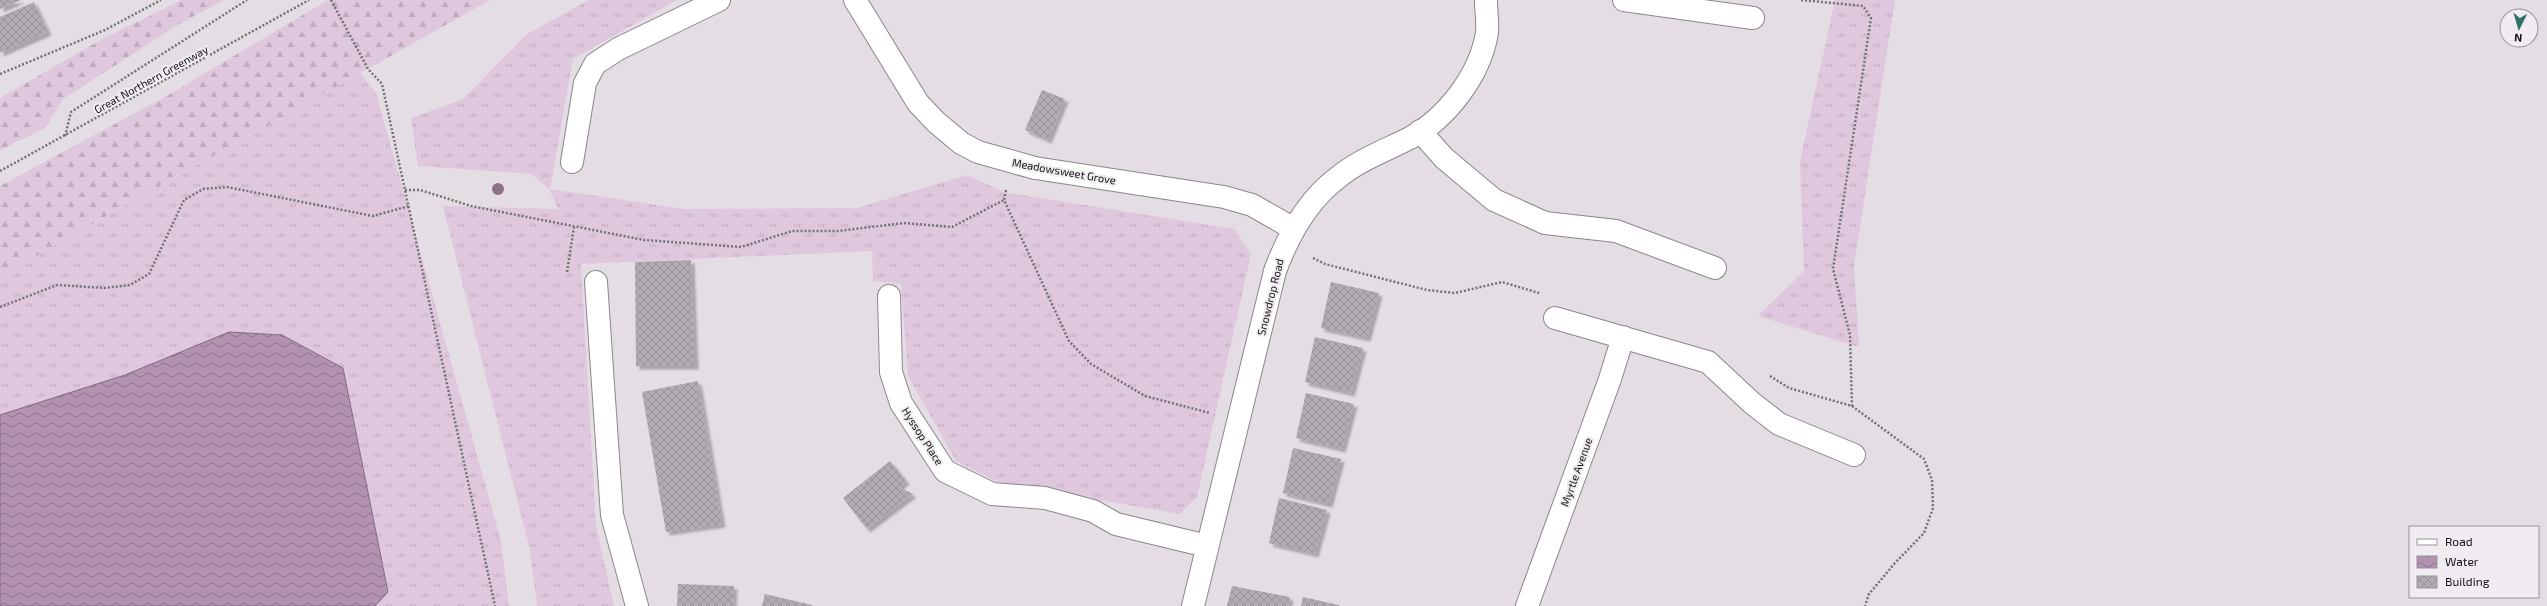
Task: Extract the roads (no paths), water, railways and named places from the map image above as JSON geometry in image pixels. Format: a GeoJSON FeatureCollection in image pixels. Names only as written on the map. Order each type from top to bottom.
{"type":"FeatureCollection","features":[{"type":"Feature","properties":{"kind":"street"},"geometry":{"type":"LineString","coordinates":[[572,162],[585,83],[595,64],[618,49],[719,0]]}},
{"type":"Feature","properties":{"kind":"street","name":"Meadowsweet Grove"},"geometry":{"type":"LineString","coordinates":[[855,0],[918,103],[936,122],[961,143],[978,152],[1043,170],[1224,197],[1252,205],[1294,229]]}},
{"type":"Feature","properties":{"kind":"street","name":"Snowdrop Road"},"geometry":{"type":"LineString","coordinates":[[1193,606],[1275,271],[1284,246],[1313,200],[1335,179],[1360,161],[1420,131],[1450,105],[1466,84],[1478,60],[1487,33],[1486,0]]}},
{"type":"Feature","properties":{"kind":"street"},"geometry":{"type":"LineString","coordinates":[[1624,0],[1753,18]]}},
{"type":"Feature","properties":{"kind":"street"},"geometry":{"type":"LineString","coordinates":[[1420,131],[1444,158],[1494,200],[1545,223],[1616,231],[1715,268]]}},
{"type":"Feature","properties":{"kind":"street"},"geometry":{"type":"LineString","coordinates":[[596,282],[612,515],[637,606]]}},
{"type":"Feature","properties":{"kind":"street","name":"Hyssop Place"},"geometry":{"type":"LineString","coordinates":[[889,296],[891,372],[901,403],[945,471],[992,494],[1045,498],[1093,511],[1116,524],[1207,546]]}},
{"type":"Feature","properties":{"kind":"street"},"geometry":{"type":"LineString","coordinates":[[1555,318],[1708,362],[1752,403],[1779,424],[1854,455]]}},
{"type":"Feature","properties":{"kind":"street","name":"Myrtle Avenue"},"geometry":{"type":"LineString","coordinates":[[1527,606],[1610,379],[1623,337]]}},
{"type":"Feature","properties":{"kind":"water"},"geometry":{"type":"Polygon","coordinates":[[[229,332],[282,335],[343,368],[388,592],[375,606],[0,606],[0,415],[125,375],[229,332]]]}}]}
